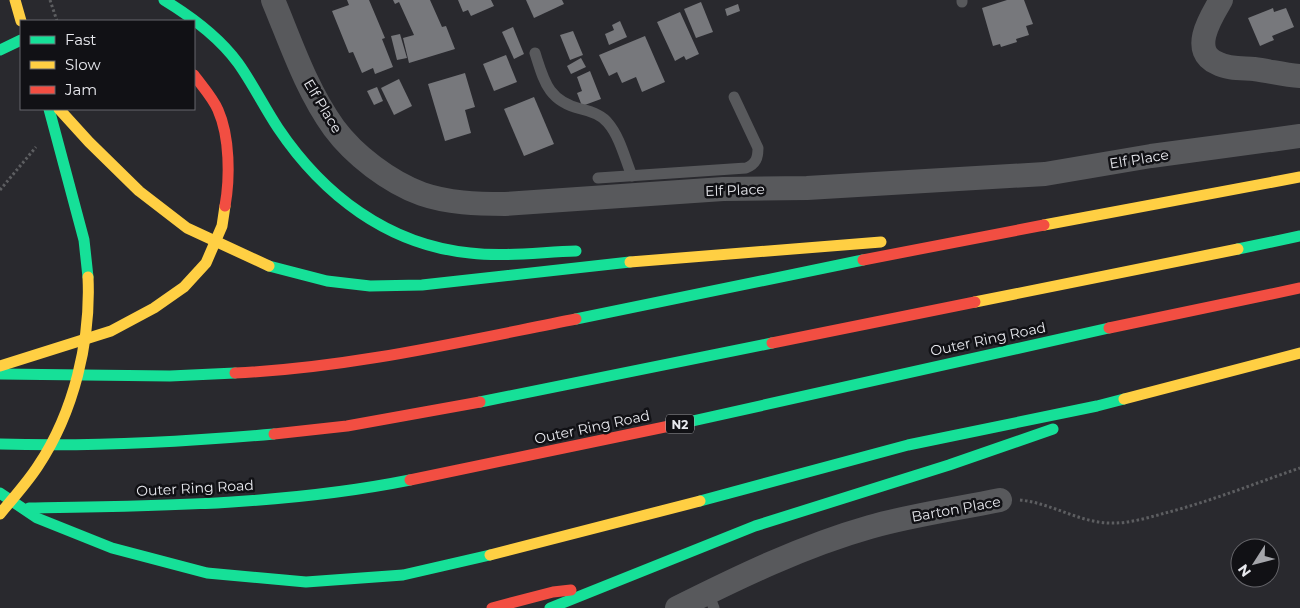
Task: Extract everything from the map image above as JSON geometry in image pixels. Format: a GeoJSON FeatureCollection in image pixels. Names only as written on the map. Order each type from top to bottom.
{"type":"FeatureCollection","features":[{"type":"Feature","properties":{"kind":"highway"},"geometry":{"type":"LineString","coordinates":[[14,0],[21,20]]}},
{"type":"Feature","properties":{"kind":"highway"},"geometry":{"type":"LineString","coordinates":[[164,0],[193,20]]}},
{"type":"Feature","properties":{"kind":"highway"},"geometry":{"type":"LineString","coordinates":[[195,22],[218,41],[238,63],[279,130],[306,166],[336,197],[369,220],[414,242],[470,253],[592,250]]}},
{"type":"Feature","properties":{"kind":"highway"},"geometry":{"type":"LineString","coordinates":[[0,50],[20,40]]}},
{"type":"Feature","properties":{"kind":"highway"},"geometry":{"type":"LineString","coordinates":[[0,366],[111,330],[154,308],[184,287],[206,263],[222,226],[228,191],[228,150],[218,110],[195,76]]}},
{"type":"Feature","properties":{"kind":"highway"},"geometry":{"type":"LineString","coordinates":[[0,514],[41,462],[64,416],[75,383],[84,343],[88,305],[87,258],[72,190],[49,110]]}},
{"type":"Feature","properties":{"kind":"highway"},"geometry":{"type":"LineString","coordinates":[[61,110],[89,142],[140,191],[186,228],[266,265],[327,281],[370,286],[422,285],[645,260],[786,248],[985,235]]}},
{"type":"Feature","properties":{"kind":"highway"},"geometry":{"type":"LineString","coordinates":[[0,374],[170,376],[320,365],[407,353],[985,235],[1300,177]]}},
{"type":"Feature","properties":{"kind":"highway"},"geometry":{"type":"LineString","coordinates":[[0,444],[56,446],[143,444],[347,426],[526,393],[1300,236]]}},
{"type":"Feature","properties":{"kind":"highway"},"geometry":{"type":"LineString","coordinates":[[662,248],[758,244],[786,248]]}},
{"type":"Feature","properties":{"kind":"highway","name":"Outer Ring Road"},"geometry":{"type":"LineString","coordinates":[[0,507],[52,509],[194,505],[295,496],[389,484],[625,436],[1105,329],[1300,288]]}},
{"type":"Feature","properties":{"kind":"highway"},"geometry":{"type":"LineString","coordinates":[[0,493],[37,518],[112,548],[207,573],[306,582],[403,576],[519,549],[908,445],[1097,406],[1300,353]]}},
{"type":"Feature","properties":{"kind":"highway"},"geometry":{"type":"LineString","coordinates":[[550,608],[755,526],[949,465],[1051,430],[1097,406]]}},
{"type":"Feature","properties":{"kind":"highway"},"geometry":{"type":"LineString","coordinates":[[492,608],[553,592],[600,587]]}},
{"type":"Feature","properties":{"kind":"street","name":"Elf Place"},"geometry":{"type":"LineString","coordinates":[[273,0],[313,93],[334,128],[367,162],[421,194],[475,204],[505,204],[721,180],[807,188],[1045,174],[1151,156],[1300,136]]}},
{"type":"Feature","properties":{"kind":"street"},"geometry":{"type":"LineString","coordinates":[[1221,0],[1212,15],[1203,38],[1204,48],[1209,58],[1216,63],[1232,68],[1300,76]]}},
{"type":"Feature","properties":{"kind":"street","name":"Barton Place"},"geometry":{"type":"LineString","coordinates":[[677,608],[711,600],[769,564],[854,532],[892,521],[1000,500]]}},
{"type":"Feature","properties":{"kind":"lane"},"geometry":{"type":"LineString","coordinates":[[535,53],[544,81],[550,91],[560,101],[587,110],[608,122],[616,136],[632,176]]}},
{"type":"Feature","properties":{"kind":"lane"},"geometry":{"type":"LineString","coordinates":[[598,178],[632,176],[721,180],[752,165],[758,155],[758,148],[734,97]]}},
{"type":"Feature","properties":{"kind":"path"},"geometry":{"type":"LineString","coordinates":[[50,0],[58,20]]}},
{"type":"Feature","properties":{"kind":"path"},"geometry":{"type":"LineString","coordinates":[[0,190],[41,140]]}},
{"type":"Feature","properties":{"kind":"path","name":"Barton Place"},"geometry":{"type":"LineString","coordinates":[[1000,500],[1036,502],[1089,520],[1108,523],[1126,522],[1206,502],[1300,468]]}},
{"type":"Feature","properties":{"kind":"building"},"geometry":{"type":"Polygon","coordinates":[[[347,0],[369,0],[385,38],[382,39],[393,67],[375,74],[373,68],[362,73],[353,52],[349,53],[332,11],[349,5],[347,0]]]}},
{"type":"Feature","properties":{"kind":"building"},"geometry":{"type":"Polygon","coordinates":[[[393,0],[430,0],[442,27],[446,26],[455,49],[409,63],[403,38],[414,35],[399,2],[395,4],[393,0]]]}},
{"type":"Feature","properties":{"kind":"building"},"geometry":{"type":"Polygon","coordinates":[[[458,0],[491,0],[494,6],[471,16],[468,10],[463,12],[458,0]]]}},
{"type":"Feature","properties":{"kind":"building"},"geometry":{"type":"Polygon","coordinates":[[[526,0],[562,0],[564,4],[534,18],[526,0]]]}},
{"type":"Feature","properties":{"kind":"building"},"geometry":{"type":"Polygon","coordinates":[[[1007,0],[1024,0],[1033,24],[1026,26],[1029,35],[1016,39],[1017,42],[1001,47],[1000,44],[993,46],[982,8],[1007,0]]]}},
{"type":"Feature","properties":{"kind":"building"},"geometry":{"type":"Polygon","coordinates":[[[701,2],[713,32],[696,38],[684,9],[701,2]]]}},
{"type":"Feature","properties":{"kind":"building"},"geometry":{"type":"Polygon","coordinates":[[[738,4],[740,11],[727,16],[725,9],[738,4]]]}},
{"type":"Feature","properties":{"kind":"building"},"geometry":{"type":"Polygon","coordinates":[[[1273,8],[1274,12],[1286,8],[1294,27],[1272,36],[1274,40],[1260,46],[1248,18],[1273,8]]]}},
{"type":"Feature","properties":{"kind":"building"},"geometry":{"type":"Polygon","coordinates":[[[680,12],[699,54],[686,60],[684,56],[675,61],[657,22],[680,12]]]}},
{"type":"Feature","properties":{"kind":"building"},"geometry":{"type":"Polygon","coordinates":[[[620,21],[627,37],[609,45],[605,34],[614,30],[612,25],[620,21]]]}},
{"type":"Feature","properties":{"kind":"building"},"geometry":{"type":"Polygon","coordinates":[[[513,27],[524,54],[514,59],[502,32],[513,27]]]}},
{"type":"Feature","properties":{"kind":"building"},"geometry":{"type":"Polygon","coordinates":[[[573,31],[583,55],[570,60],[560,35],[573,31]]]}},
{"type":"Feature","properties":{"kind":"building"},"geometry":{"type":"Polygon","coordinates":[[[400,34],[407,58],[397,60],[391,36],[400,34]]]}},
{"type":"Feature","properties":{"kind":"building"},"geometry":{"type":"Polygon","coordinates":[[[645,36],[665,82],[642,92],[636,77],[622,83],[617,72],[609,76],[599,55],[645,36]]]}},
{"type":"Feature","properties":{"kind":"building"},"geometry":{"type":"Polygon","coordinates":[[[506,55],[517,82],[494,91],[483,64],[506,55]]]}},
{"type":"Feature","properties":{"kind":"building"},"geometry":{"type":"Polygon","coordinates":[[[581,58],[586,67],[571,74],[567,66],[581,58]]]}},
{"type":"Feature","properties":{"kind":"building"},"geometry":{"type":"Polygon","coordinates":[[[590,71],[601,99],[582,106],[577,93],[582,91],[577,77],[590,71]]]}},
{"type":"Feature","properties":{"kind":"building"},"geometry":{"type":"Polygon","coordinates":[[[465,73],[475,107],[465,110],[471,133],[445,141],[428,84],[465,73]]]}},
{"type":"Feature","properties":{"kind":"building"},"geometry":{"type":"Polygon","coordinates":[[[399,79],[412,106],[394,115],[381,88],[399,79]]]}},
{"type":"Feature","properties":{"kind":"building"},"geometry":{"type":"Polygon","coordinates":[[[377,87],[383,101],[374,105],[367,91],[377,87]]]}},
{"type":"Feature","properties":{"kind":"building"},"geometry":{"type":"Polygon","coordinates":[[[534,97],[554,144],[524,156],[504,109],[534,97]]]}},
{"type":"Feature","properties":{"kind":"traffic: fast"},"geometry":{"type":"LineString","coordinates":[[164,0],[194,20]]}},
{"type":"Feature","properties":{"kind":"traffic: fast"},"geometry":{"type":"LineString","coordinates":[[195,21],[214,36],[231,54],[278,128],[315,175],[360,213],[385,228],[412,240],[440,248],[496,255],[576,251]]}},
{"type":"Feature","properties":{"kind":"traffic: fast"},"geometry":{"type":"LineString","coordinates":[[0,50],[20,40]]}},
{"type":"Feature","properties":{"kind":"traffic: fast"},"geometry":{"type":"LineString","coordinates":[[49,110],[84,240],[88,277]]}},
{"type":"Feature","properties":{"kind":"traffic: fast"},"geometry":{"type":"LineString","coordinates":[[1238,249],[1300,236]]}},
{"type":"Feature","properties":{"kind":"traffic: fast"},"geometry":{"type":"LineString","coordinates":[[576,319],[863,260]]}},
{"type":"Feature","properties":{"kind":"traffic: fast"},"geometry":{"type":"LineString","coordinates":[[269,266],[327,281],[370,286],[422,285],[630,262]]}},
{"type":"Feature","properties":{"kind":"traffic: fast"},"geometry":{"type":"LineString","coordinates":[[679,424],[1109,328]]}},
{"type":"Feature","properties":{"kind":"traffic: fast"},"geometry":{"type":"LineString","coordinates":[[480,402],[772,343]]}},
{"type":"Feature","properties":{"kind":"traffic: fast"},"geometry":{"type":"LineString","coordinates":[[0,374],[170,376],[235,373]]}},
{"type":"Feature","properties":{"kind":"traffic: fast"},"geometry":{"type":"LineString","coordinates":[[700,501],[908,445],[1124,399]]}},
{"type":"Feature","properties":{"kind":"traffic: fast"},"geometry":{"type":"LineString","coordinates":[[550,608],[755,526],[949,465],[1053,429]]}},
{"type":"Feature","properties":{"kind":"traffic: fast"},"geometry":{"type":"LineString","coordinates":[[0,444],[137,443],[274,434]]}},
{"type":"Feature","properties":{"kind":"traffic: fast"},"geometry":{"type":"LineString","coordinates":[[29,508],[220,503],[316,495],[410,480]]}},
{"type":"Feature","properties":{"kind":"traffic: fast"},"geometry":{"type":"LineString","coordinates":[[0,493],[37,518],[112,548],[207,573],[306,582],[403,575],[490,555]]}},
{"type":"Feature","properties":{"kind":"traffic: slow"},"geometry":{"type":"LineString","coordinates":[[15,0],[21,20]]}},
{"type":"Feature","properties":{"kind":"traffic: slow"},"geometry":{"type":"LineString","coordinates":[[60,110],[89,142],[139,191],[187,228],[269,266]]}},
{"type":"Feature","properties":{"kind":"traffic: slow"},"geometry":{"type":"LineString","coordinates":[[1044,225],[1300,177]]}},
{"type":"Feature","properties":{"kind":"traffic: slow"},"geometry":{"type":"LineString","coordinates":[[0,366],[111,331],[154,308],[184,287],[206,263],[222,226],[225,206]]}},
{"type":"Feature","properties":{"kind":"traffic: slow"},"geometry":{"type":"LineString","coordinates":[[630,262],[881,242]]}},
{"type":"Feature","properties":{"kind":"traffic: slow"},"geometry":{"type":"LineString","coordinates":[[975,302],[1238,249]]}},
{"type":"Feature","properties":{"kind":"traffic: slow"},"geometry":{"type":"LineString","coordinates":[[0,514],[25,484],[51,445],[70,399],[78,375],[87,326],[88,277]]}},
{"type":"Feature","properties":{"kind":"traffic: slow"},"geometry":{"type":"LineString","coordinates":[[1124,399],[1300,353]]}},
{"type":"Feature","properties":{"kind":"traffic: slow"},"geometry":{"type":"LineString","coordinates":[[490,555],[700,501]]}},
{"type":"Feature","properties":{"kind":"traffic: jam"},"geometry":{"type":"LineString","coordinates":[[195,76],[216,106],[225,132],[228,158],[228,183],[225,206]]}},
{"type":"Feature","properties":{"kind":"traffic: jam"},"geometry":{"type":"LineString","coordinates":[[863,260],[1044,225]]}},
{"type":"Feature","properties":{"kind":"traffic: jam"},"geometry":{"type":"LineString","coordinates":[[1109,328],[1300,288]]}},
{"type":"Feature","properties":{"kind":"traffic: jam"},"geometry":{"type":"LineString","coordinates":[[772,343],[975,302]]}},
{"type":"Feature","properties":{"kind":"traffic: jam"},"geometry":{"type":"LineString","coordinates":[[235,373],[321,366],[363,360],[576,319]]}},
{"type":"Feature","properties":{"kind":"traffic: jam"},"geometry":{"type":"LineString","coordinates":[[274,434],[347,426],[480,402]]}},
{"type":"Feature","properties":{"kind":"traffic: jam"},"geometry":{"type":"LineString","coordinates":[[410,480],[679,424]]}},
{"type":"Feature","properties":{"kind":"traffic: jam"},"geometry":{"type":"LineString","coordinates":[[492,608],[553,592],[571,590]]}}]}
